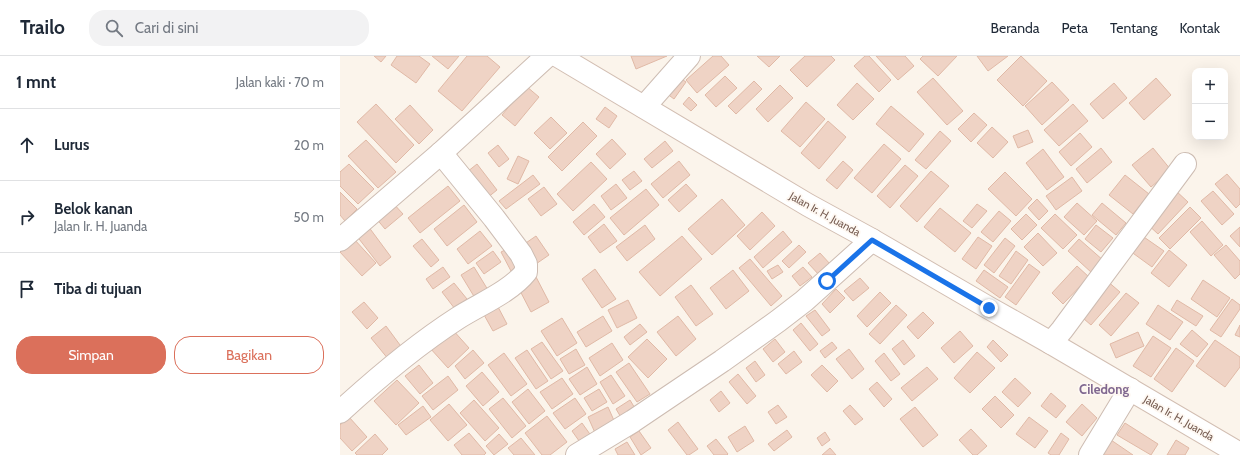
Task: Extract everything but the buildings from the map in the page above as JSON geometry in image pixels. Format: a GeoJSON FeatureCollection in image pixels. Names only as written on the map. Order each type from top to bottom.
{"type":"FeatureCollection","features":[{"type":"Feature","properties":{"kind":"street"},"geometry":{"type":"LineString","coordinates":[[340,240],[440,153],[547,56]]}},
{"type":"Feature","properties":{"kind":"street","name":"Jalan Ir. H. Juanda"},"geometry":{"type":"LineString","coordinates":[[558,56],[808,205],[1052,343],[1240,454]]}},
{"type":"Feature","properties":{"kind":"street"},"geometry":{"type":"LineString","coordinates":[[644,107],[689,56]]}},
{"type":"Feature","properties":{"kind":"street"},"geometry":{"type":"LineString","coordinates":[[340,412],[368,386],[410,353],[458,318],[494,297],[517,281],[526,272],[526,264],[521,254],[494,218],[440,153]]}},
{"type":"Feature","properties":{"kind":"street"},"geometry":{"type":"LineString","coordinates":[[1052,343],[1185,164]]}},
{"type":"Feature","properties":{"kind":"street"},"geometry":{"type":"LineString","coordinates":[[576,455],[634,421],[778,321],[804,302],[872,240]]}},
{"type":"Feature","properties":{"kind":"street"},"geometry":{"type":"LineString","coordinates":[[1090,455],[1130,389]]}},
{"type":"Feature","properties":{"kind":"district","name":"Ciledong"},"geometry":{"type":"Point","coordinates":[1104,389]}},
{"type":"Feature","properties":{"kind":"route"},"geometry":{"type":"LineString","coordinates":[[827,281],[872,240],[989,308]]}}]}
